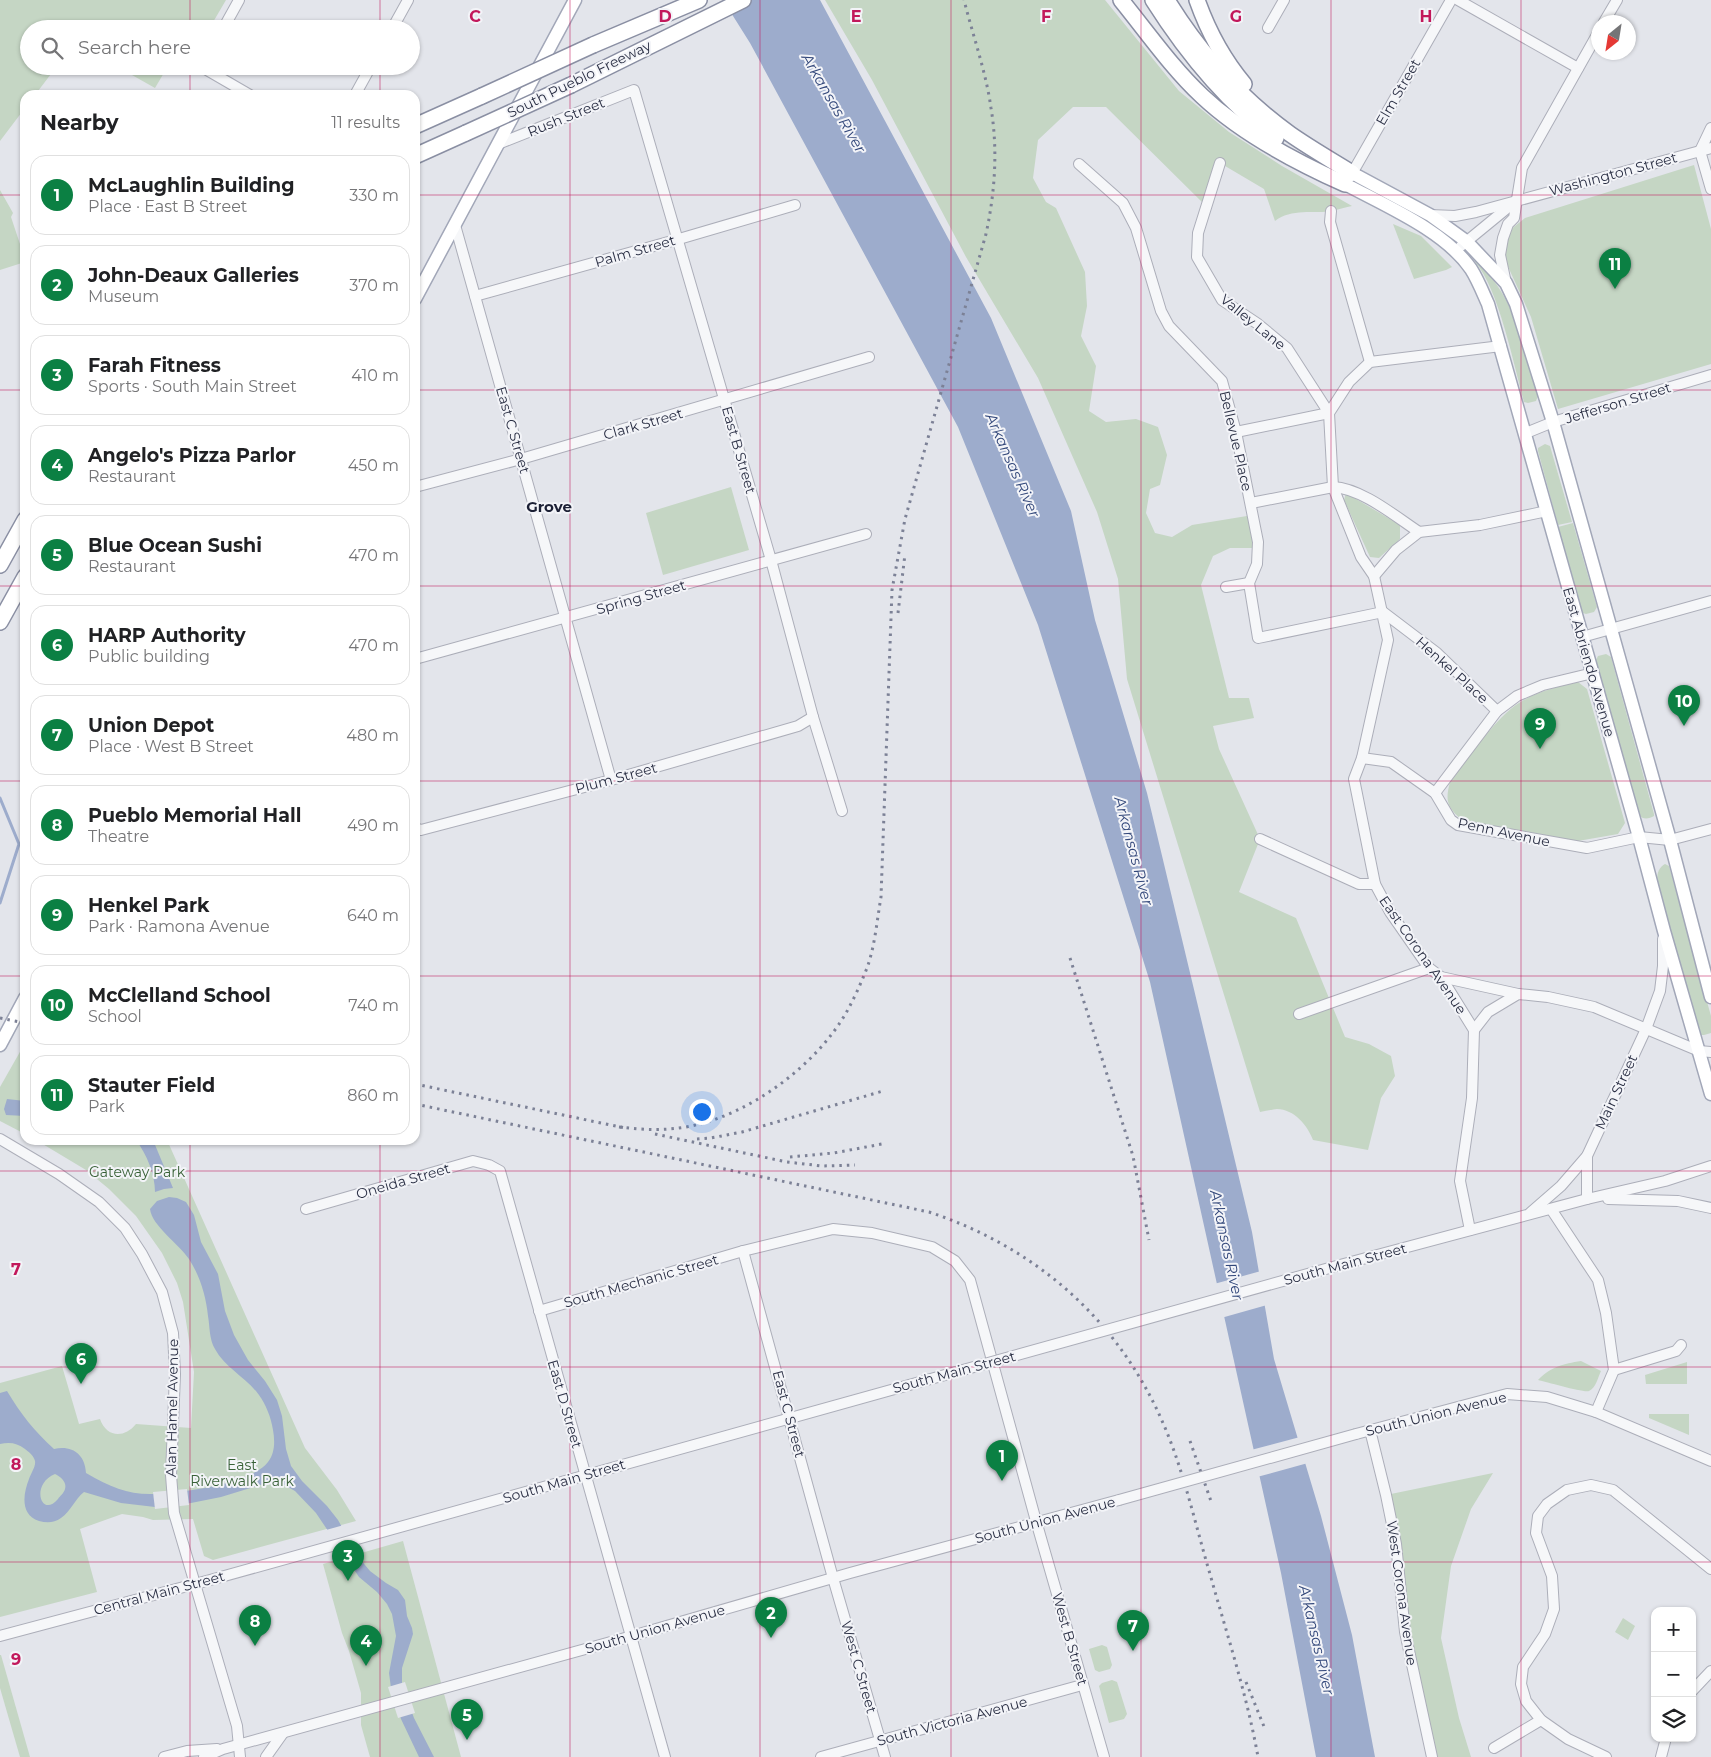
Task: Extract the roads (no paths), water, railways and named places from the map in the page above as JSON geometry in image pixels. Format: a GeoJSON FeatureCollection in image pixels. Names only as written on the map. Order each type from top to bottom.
{"type":"FeatureCollection","features":[{"type":"Feature","properties":{"kind":"highway","name":"South Pueblo Freeway"},"geometry":{"type":"LineString","coordinates":[[420,124],[593,45],[699,0]]}},
{"type":"Feature","properties":{"kind":"highway","name":"South Pueblo Freeway"},"geometry":{"type":"LineString","coordinates":[[420,155],[570,85],[742,0]]}},
{"type":"Feature","properties":{"kind":"highway"},"geometry":{"type":"LineString","coordinates":[[1121,0],[1178,71],[1203,97],[1231,119],[1267,143],[1326,175],[1349,179]]}},
{"type":"Feature","properties":{"kind":"highway"},"geometry":{"type":"LineString","coordinates":[[1153,0],[1182,44],[1216,84],[1272,136],[1326,175]]}},
{"type":"Feature","properties":{"kind":"highway"},"geometry":{"type":"LineString","coordinates":[[1167,0],[1190,35],[1222,74],[1257,108],[1349,179]]}},
{"type":"Feature","properties":{"kind":"highway"},"geometry":{"type":"LineString","coordinates":[[1197,0],[1207,26],[1230,66],[1250,91],[1291,134]]}},
{"type":"Feature","properties":{"kind":"highway"},"geometry":{"type":"LineString","coordinates":[[420,114],[461,106]]}},
{"type":"Feature","properties":{"kind":"highway"},"geometry":{"type":"LineString","coordinates":[[0,564],[20,529]]}},
{"type":"Feature","properties":{"kind":"highway"},"geometry":{"type":"LineString","coordinates":[[0,622],[20,585]]}},
{"type":"Feature","properties":{"kind":"main road"},"geometry":{"type":"LineString","coordinates":[[420,290],[576,0]]}},
{"type":"Feature","properties":{"kind":"main road"},"geometry":{"type":"LineString","coordinates":[[1349,179],[1430,215],[1466,240],[1506,283],[1516,304],[1553,422],[1670,840],[1711,997]]}},
{"type":"Feature","properties":{"kind":"main road","name":"East Abriendo Avenue"},"geometry":{"type":"LineString","coordinates":[[1349,179],[1427,228],[1456,252],[1471,269],[1488,304],[1640,837],[1664,931],[1705,1052],[1711,1094]]}},
{"type":"Feature","properties":{"kind":"main road"},"geometry":{"type":"LineString","coordinates":[[0,1045],[20,1007]]}},
{"type":"Feature","properties":{"kind":"street"},"geometry":{"type":"LineString","coordinates":[[228,20],[239,0]]}},
{"type":"Feature","properties":{"kind":"street"},"geometry":{"type":"LineString","coordinates":[[397,20],[408,0]]}},
{"type":"Feature","properties":{"kind":"street"},"geometry":{"type":"LineString","coordinates":[[1268,28],[1284,0]]}},
{"type":"Feature","properties":{"kind":"street","name":"Elm Street"},"geometry":{"type":"LineString","coordinates":[[1349,179],[1451,0]]}},
{"type":"Feature","properties":{"kind":"street"},"geometry":{"type":"LineString","coordinates":[[1458,0],[1578,68]]}},
{"type":"Feature","properties":{"kind":"street"},"geometry":{"type":"LineString","coordinates":[[1608,15],[1617,0]]}},
{"type":"Feature","properties":{"kind":"street"},"geometry":{"type":"LineString","coordinates":[[1506,283],[1500,255],[1508,224],[1514,218],[1522,168],[1591,45]]}},
{"type":"Feature","properties":{"kind":"street"},"geometry":{"type":"LineString","coordinates":[[216,75],[242,90]]}},
{"type":"Feature","properties":{"kind":"street"},"geometry":{"type":"LineString","coordinates":[[358,90],[366,75]]}},
{"type":"Feature","properties":{"kind":"street","name":"Rush Street"},"geometry":{"type":"LineString","coordinates":[[498,144],[634,90]]}},
{"type":"Feature","properties":{"kind":"street","name":"East B Street"},"geometry":{"type":"LineString","coordinates":[[634,90],[679,239],[771,560],[813,717],[842,811]]}},
{"type":"Feature","properties":{"kind":"street"},"geometry":{"type":"LineString","coordinates":[[1711,128],[1700,151],[1711,189]]}},
{"type":"Feature","properties":{"kind":"street","name":"Washington Street"},"geometry":{"type":"LineString","coordinates":[[1430,215],[1455,216],[1476,212],[1711,148]]}},
{"type":"Feature","properties":{"kind":"street","name":"Valley Lane"},"geometry":{"type":"LineString","coordinates":[[1220,163],[1198,233],[1198,257],[1222,300],[1258,324],[1287,348],[1329,413]]}},
{"type":"Feature","properties":{"kind":"street","name":"Bellevue Place"},"geometry":{"type":"LineString","coordinates":[[1080,164],[1123,203],[1136,228],[1161,312],[1168,326],[1222,382],[1236,432],[1258,542],[1257,564],[1249,582],[1258,638],[1383,612]]}},
{"type":"Feature","properties":{"kind":"street"},"geometry":{"type":"LineString","coordinates":[[1456,252],[1466,240],[1516,201]]}},
{"type":"Feature","properties":{"kind":"street","name":"Palm Street"},"geometry":{"type":"LineString","coordinates":[[475,296],[795,205]]}},
{"type":"Feature","properties":{"kind":"street"},"geometry":{"type":"LineString","coordinates":[[1332,211],[1330,222],[1370,362]]}},
{"type":"Feature","properties":{"kind":"street","name":"East C Street"},"geometry":{"type":"LineString","coordinates":[[455,225],[611,780]]}},
{"type":"Feature","properties":{"kind":"street"},"geometry":{"type":"LineString","coordinates":[[1236,432],[1329,413],[1349,382],[1370,362],[1501,346]]}},
{"type":"Feature","properties":{"kind":"street","name":"Clark Street"},"geometry":{"type":"LineString","coordinates":[[420,486],[521,459],[869,358]]}},
{"type":"Feature","properties":{"kind":"street","name":"Jefferson Street"},"geometry":{"type":"LineString","coordinates":[[1526,433],[1553,422],[1711,375]]}},
{"type":"Feature","properties":{"kind":"street","name":"East Corona Avenue"},"geometry":{"type":"LineString","coordinates":[[1329,413],[1333,486],[1361,557],[1374,576],[1388,640],[1362,758],[1354,779],[1375,884],[1390,912],[1429,968],[1441,976],[1474,1030],[1472,1098],[1460,1181],[1470,1230]]}},
{"type":"Feature","properties":{"kind":"street"},"geometry":{"type":"LineString","coordinates":[[1251,503],[1333,486],[1347,488],[1359,493],[1419,532]]}},
{"type":"Feature","properties":{"kind":"street"},"geometry":{"type":"LineString","coordinates":[[1374,576],[1396,550],[1419,532],[1480,525],[1547,512]]}},
{"type":"Feature","properties":{"kind":"street","name":"Spring Street"},"geometry":{"type":"LineString","coordinates":[[420,659],[866,534]]}},
{"type":"Feature","properties":{"kind":"street"},"geometry":{"type":"LineString","coordinates":[[1226,588],[1249,582]]}},
{"type":"Feature","properties":{"kind":"street"},"geometry":{"type":"LineString","coordinates":[[1582,637],[1711,601]]}},
{"type":"Feature","properties":{"kind":"street","name":"Henkel Place"},"geometry":{"type":"LineString","coordinates":[[1383,612],[1437,653],[1497,710]]}},
{"type":"Feature","properties":{"kind":"street"},"geometry":{"type":"LineString","coordinates":[[1435,793],[1497,710],[1517,696],[1543,685],[1593,673]]}},
{"type":"Feature","properties":{"kind":"street","name":"Plum Street"},"geometry":{"type":"LineString","coordinates":[[420,830],[611,780],[798,726],[813,717]]}},
{"type":"Feature","properties":{"kind":"street","name":"Penn Avenue"},"geometry":{"type":"LineString","coordinates":[[1362,758],[1391,762],[1435,793],[1451,820],[1458,825],[1587,848],[1640,837],[1670,840]]}},
{"type":"Feature","properties":{"kind":"street"},"geometry":{"type":"LineString","coordinates":[[1670,840],[1711,828]]}},
{"type":"Feature","properties":{"kind":"street"},"geometry":{"type":"LineString","coordinates":[[1260,839],[1359,884],[1375,884]]}},
{"type":"Feature","properties":{"kind":"street","name":"Main Street"},"geometry":{"type":"LineString","coordinates":[[1526,1215],[1561,1186],[1587,1156],[1646,1028],[1660,991],[1664,931]]}},
{"type":"Feature","properties":{"kind":"street"},"geometry":{"type":"LineString","coordinates":[[1299,1014],[1429,968]]}},
{"type":"Feature","properties":{"kind":"street"},"geometry":{"type":"LineString","coordinates":[[1441,976],[1518,994],[1548,997],[1594,1007],[1705,1052]]}},
{"type":"Feature","properties":{"kind":"street"},"geometry":{"type":"LineString","coordinates":[[1474,1030],[1488,1012],[1518,994]]}},
{"type":"Feature","properties":{"kind":"street","name":"Alan Hamel Avenue"},"geometry":{"type":"LineString","coordinates":[[0,1139],[59,1174],[99,1202],[124,1228],[142,1254],[162,1292],[173,1333],[175,1374],[171,1475],[172,1498],[179,1529],[237,1726],[240,1757]]}},
{"type":"Feature","properties":{"kind":"street","name":"Main Street"},"geometry":{"type":"LineString","coordinates":[[1587,1156],[1590,1199]]}},
{"type":"Feature","properties":{"kind":"street","name":"Oneida Street"},"geometry":{"type":"LineString","coordinates":[[306,1209],[472,1161],[490,1165],[500,1171]]}},
{"type":"Feature","properties":{"kind":"street","name":"South Main Street"},"geometry":{"type":"LineString","coordinates":[[318,1550],[1340,1265],[1526,1215],[1665,1182],[1711,1166]]}},
{"type":"Feature","properties":{"kind":"street","name":"East D Street"},"geometry":{"type":"LineString","coordinates":[[500,1171],[665,1757]]}},
{"type":"Feature","properties":{"kind":"street","name":"South Main Street"},"geometry":{"type":"LineString","coordinates":[[1590,1199],[1678,1201],[1711,1208]]}},
{"type":"Feature","properties":{"kind":"street"},"geometry":{"type":"LineString","coordinates":[[1551,1209],[1598,1280],[1606,1313],[1614,1370],[1596,1412]]}},
{"type":"Feature","properties":{"kind":"street"},"geometry":{"type":"LineString","coordinates":[[743,1251],[833,1230],[872,1233],[932,1247],[956,1261],[970,1280],[1036,1521]]}},
{"type":"Feature","properties":{"kind":"street","name":"East C Street"},"geometry":{"type":"LineString","coordinates":[[743,1251],[833,1578]]}},
{"type":"Feature","properties":{"kind":"street","name":"South Mechanic Street"},"geometry":{"type":"LineString","coordinates":[[539,1311],[743,1251]]}},
{"type":"Feature","properties":{"kind":"street"},"geometry":{"type":"LineString","coordinates":[[1614,1370],[1676,1350],[1681,1345]]}},
{"type":"Feature","properties":{"kind":"street","name":"South Union Avenue"},"geometry":{"type":"LineString","coordinates":[[223,1749],[631,1637],[1036,1521],[1507,1394],[1547,1397],[1596,1412],[1711,1462]]}},
{"type":"Feature","properties":{"kind":"street","name":"West Corona Avenue"},"geometry":{"type":"LineString","coordinates":[[1370,1430],[1396,1544],[1405,1632],[1432,1757]]}},
{"type":"Feature","properties":{"kind":"street"},"geometry":{"type":"LineString","coordinates":[[1606,1757],[1568,1740],[1541,1720],[1526,1700],[1521,1684],[1523,1667],[1545,1634],[1554,1609],[1552,1576],[1536,1532],[1538,1516],[1547,1504],[1567,1490],[1591,1485],[1613,1490],[1711,1569]]}},
{"type":"Feature","properties":{"kind":"street","name":"West B Street"},"geometry":{"type":"LineString","coordinates":[[1036,1521],[1104,1757]]}},
{"type":"Feature","properties":{"kind":"street","name":"Central Main Street"},"geometry":{"type":"LineString","coordinates":[[0,1636],[318,1550]]}},
{"type":"Feature","properties":{"kind":"street","name":"West C Street"},"geometry":{"type":"LineString","coordinates":[[833,1578],[884,1757]]}},
{"type":"Feature","properties":{"kind":"street"},"geometry":{"type":"LineString","coordinates":[[1696,1687],[1711,1671]]}},
{"type":"Feature","properties":{"kind":"street","name":"South Victoria Avenue"},"geometry":{"type":"LineString","coordinates":[[821,1757],[1082,1685]]}},
{"type":"Feature","properties":{"kind":"street"},"geometry":{"type":"LineString","coordinates":[[1494,1748],[1541,1720]]}},
{"type":"Feature","properties":{"kind":"street"},"geometry":{"type":"LineString","coordinates":[[266,1757],[283,1733]]}},
{"type":"Feature","properties":{"kind":"street"},"geometry":{"type":"LineString","coordinates":[[1661,1757],[1665,1742]]}},
{"type":"Feature","properties":{"kind":"street"},"geometry":{"type":"LineString","coordinates":[[164,1757],[187,1751],[223,1749]]}},
{"type":"Feature","properties":{"kind":"street"},"geometry":{"type":"LineString","coordinates":[[204,1757],[223,1749]]}},
{"type":"Feature","properties":{"kind":"water","name":"Arkansas River"},"geometry":{"type":"Polygon","coordinates":[[[723,0],[820,0],[991,318],[1071,511],[1095,620],[1147,793],[1252,1232],[1274,1359],[1321,1516],[1352,1635],[1375,1757],[1316,1757],[1281,1573],[1150,982],[1038,625],[958,427],[750,43],[723,0]]]}},
{"type":"Feature","properties":{"kind":"water"},"geometry":{"type":"Polygon","coordinates":[[[7,1099],[20,1100],[20,1116],[6,1115],[4,1109],[7,1099]]]}},
{"type":"Feature","properties":{"kind":"water"},"geometry":{"type":"Polygon","coordinates":[[[139,1145],[155,1145],[173,1188],[155,1192],[154,1178],[139,1145]]]}},
{"type":"Feature","properties":{"kind":"water"},"geometry":{"type":"Polygon","coordinates":[[[169,1197],[177,1198],[186,1202],[194,1215],[201,1242],[218,1274],[225,1311],[234,1335],[248,1360],[277,1400],[282,1416],[286,1449],[291,1466],[302,1481],[338,1520],[360,1559],[370,1571],[398,1590],[405,1600],[407,1616],[413,1634],[402,1668],[402,1685],[414,1718],[434,1757],[419,1757],[401,1719],[391,1688],[389,1673],[396,1636],[392,1614],[387,1604],[377,1592],[359,1577],[316,1513],[295,1491],[279,1482],[270,1482],[221,1497],[155,1507],[121,1503],[84,1492],[64,1515],[56,1521],[50,1522],[39,1521],[33,1518],[26,1509],[25,1491],[35,1461],[30,1453],[19,1445],[10,1443],[0,1444],[0,1393],[7,1391],[28,1422],[54,1449],[66,1448],[76,1452],[83,1461],[86,1473],[125,1491],[156,1494],[222,1484],[250,1475],[268,1462],[272,1455],[274,1434],[266,1407],[254,1389],[224,1362],[215,1349],[202,1286],[185,1253],[161,1228],[152,1215],[150,1209],[157,1201],[169,1197]],[[55,1474],[47,1479],[40,1492],[43,1503],[47,1505],[52,1504],[58,1499],[64,1490],[64,1482],[55,1474]]]}},
{"type":"Feature","properties":{"kind":"waterway"},"geometry":{"type":"LineString","coordinates":[[0,798],[19,844],[0,903]]}},
{"type":"Feature","properties":{"kind":"railway"},"geometry":{"type":"LineString","coordinates":[[619,1127],[655,1130],[691,1126],[714,1120],[758,1099],[780,1084],[818,1051],[846,1013],[870,960],[881,897],[892,590],[905,519],[986,234],[992,202],[995,155],[991,108],[983,68],[964,0]]}},
{"type":"Feature","properties":{"kind":"railway"},"geometry":{"type":"LineString","coordinates":[[898,613],[905,554]]}},
{"type":"Feature","properties":{"kind":"railway"},"geometry":{"type":"LineString","coordinates":[[1070,958],[1133,1156],[1149,1240]]}},
{"type":"Feature","properties":{"kind":"railway"},"geometry":{"type":"LineString","coordinates":[[0,1018],[20,1022]]}},
{"type":"Feature","properties":{"kind":"railway"},"geometry":{"type":"LineString","coordinates":[[420,1085],[625,1128]]}},
{"type":"Feature","properties":{"kind":"railway"},"geometry":{"type":"LineString","coordinates":[[697,1139],[742,1132],[883,1091]]}},
{"type":"Feature","properties":{"kind":"railway"},"geometry":{"type":"LineString","coordinates":[[420,1105],[929,1212],[968,1227],[1004,1245],[1038,1267],[1069,1292],[1097,1320],[1122,1351],[1144,1386],[1163,1423],[1189,1498],[1242,1688],[1258,1757]]}},
{"type":"Feature","properties":{"kind":"railway"},"geometry":{"type":"LineString","coordinates":[[655,1134],[787,1162],[822,1166],[855,1165]]}},
{"type":"Feature","properties":{"kind":"railway"},"geometry":{"type":"LineString","coordinates":[[790,1157],[834,1153],[882,1144]]}},
{"type":"Feature","properties":{"kind":"railway"},"geometry":{"type":"LineString","coordinates":[[1190,1441],[1212,1504]]}},
{"type":"Feature","properties":{"kind":"railway"},"geometry":{"type":"LineString","coordinates":[[1246,1682],[1265,1729]]}},
{"type":"Feature","properties":{"kind":"place","name":"Stauter Field"},"geometry":{"type":"Point","coordinates":[1615,289]}},
{"type":"Feature","properties":{"kind":"place","name":"McClelland School"},"geometry":{"type":"Point","coordinates":[1684,726]}},
{"type":"Feature","properties":{"kind":"place","name":"Henkel Park"},"geometry":{"type":"Point","coordinates":[1540,749]}},
{"type":"Feature","properties":{"kind":"place","name":"HARP Authority"},"geometry":{"type":"Point","coordinates":[81,1384]}},
{"type":"Feature","properties":{"kind":"place","name":"McLaughlin Building"},"geometry":{"type":"Point","coordinates":[1002,1481]}},
{"type":"Feature","properties":{"kind":"place","name":"Farah Fitness"},"geometry":{"type":"Point","coordinates":[348,1581]}},
{"type":"Feature","properties":{"kind":"place","name":"John-Deaux Galleries"},"geometry":{"type":"Point","coordinates":[771,1638]}},
{"type":"Feature","properties":{"kind":"place","name":"Pueblo Memorial Hall"},"geometry":{"type":"Point","coordinates":[255,1646]}},
{"type":"Feature","properties":{"kind":"place","name":"Union Depot"},"geometry":{"type":"Point","coordinates":[1133,1651]}},
{"type":"Feature","properties":{"kind":"place","name":"Angelo's Pizza Parlor"},"geometry":{"type":"Point","coordinates":[366,1666]}},
{"type":"Feature","properties":{"kind":"place","name":"Blue Ocean Sushi"},"geometry":{"type":"Point","coordinates":[467,1740]}},
{"type":"Feature","properties":{"kind":"district","name":"Grove"},"geometry":{"type":"Point","coordinates":[549,506]}},
{"type":"Feature","properties":{"kind":"park label","name":"Gateway Park"},"geometry":{"type":"Point","coordinates":[137,1172]}},
{"type":"Feature","properties":{"kind":"park label","name":"East Riverwalk Park"},"geometry":{"type":"Point","coordinates":[242,1474]}}]}
